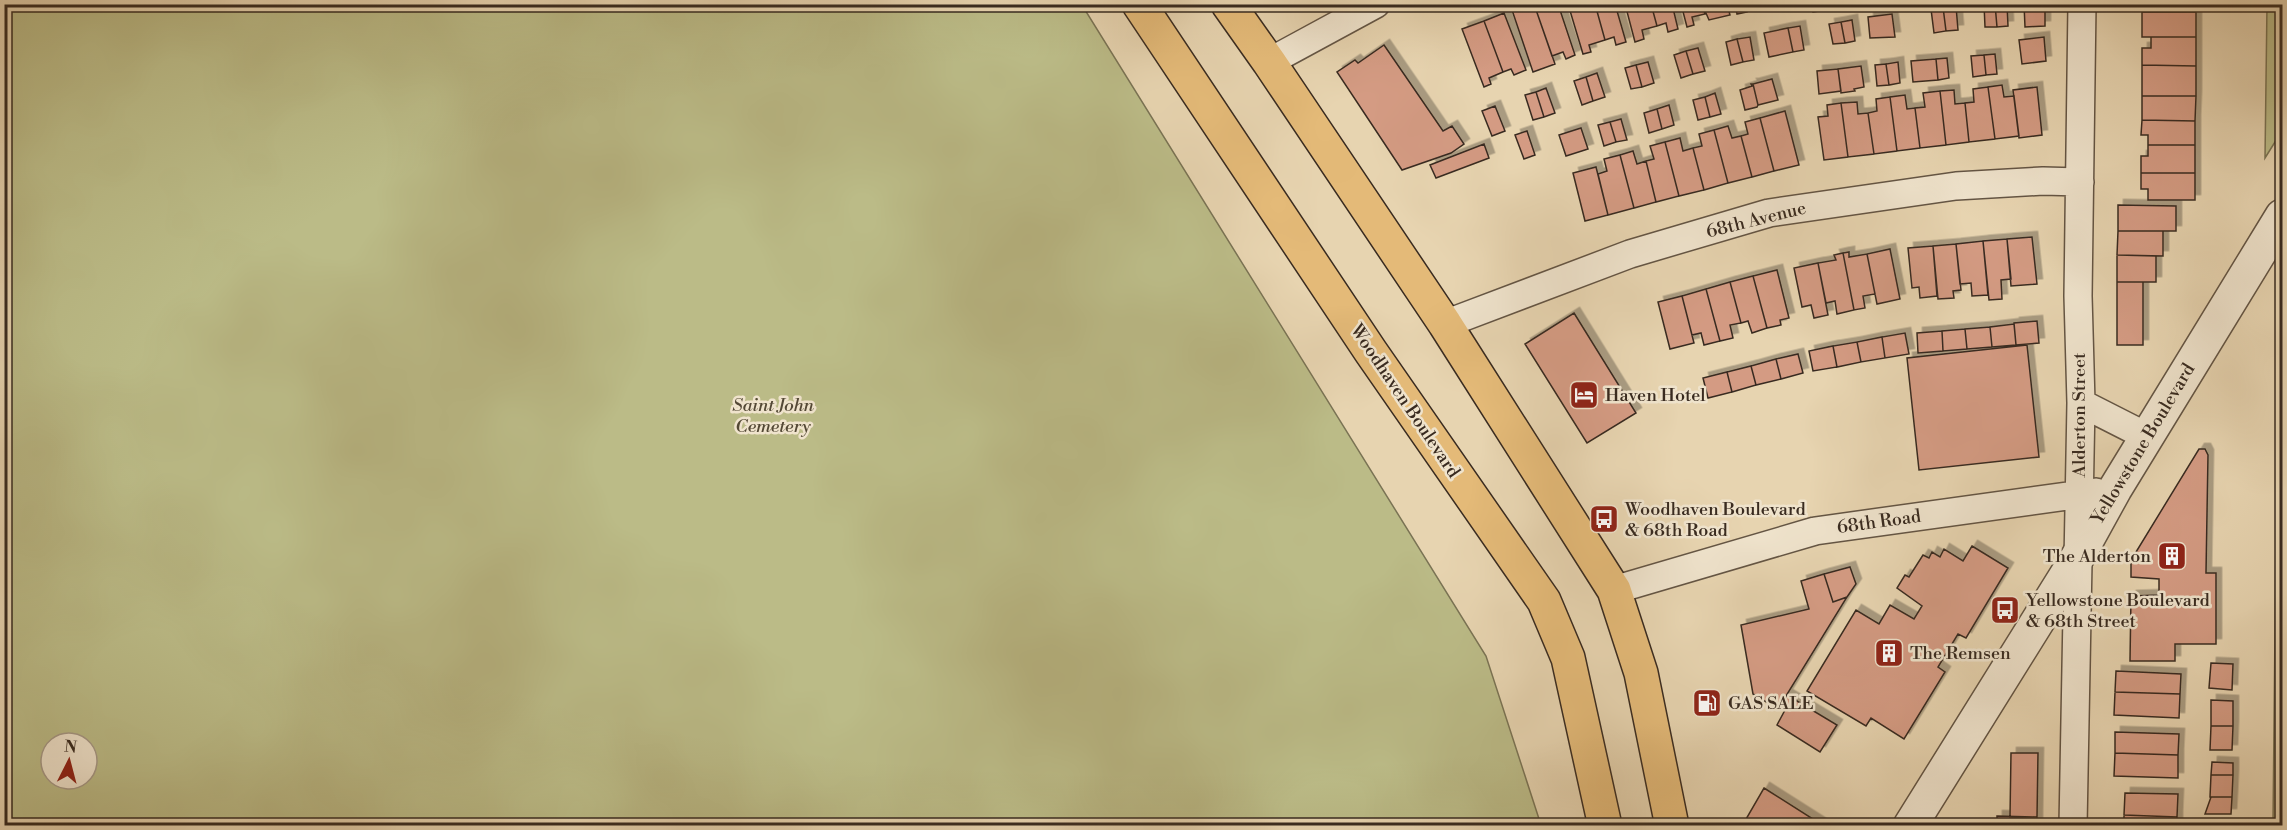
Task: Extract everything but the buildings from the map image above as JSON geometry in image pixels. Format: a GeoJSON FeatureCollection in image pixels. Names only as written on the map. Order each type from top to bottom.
{"type":"FeatureCollection","features":[{"type":"Feature","properties":{"kind":"main road","name":"Woodhaven Boulevard"},"geometry":{"type":"LineString","coordinates":[[1139,4],[1371,352],[1544,601],[1568,658],[1605,825]]}},
{"type":"Feature","properties":{"kind":"main road"},"geometry":{"type":"LineString","coordinates":[[1228,4],[1445,324],[1614,590],[1641,673],[1672,825]]}},
{"type":"Feature","properties":{"kind":"street"},"geometry":{"type":"LineString","coordinates":[[1269,62],[1376,4]]}},
{"type":"Feature","properties":{"kind":"street","name":"Alderton Street"},"geometry":{"type":"LineString","coordinates":[[2073,825],[2081,404],[2078,296],[2082,4]]}},
{"type":"Feature","properties":{"kind":"street","name":"68th Avenue"},"geometry":{"type":"LineString","coordinates":[[1445,324],[1630,254],[1769,213],[1956,186],[2043,181],[2080,182]]}},
{"type":"Feature","properties":{"kind":"street","name":"Yellowstone Boulevard"},"geometry":{"type":"LineString","coordinates":[[1910,825],[2077,558],[2146,436],[2283,216]]}},
{"type":"Feature","properties":{"kind":"street"},"geometry":{"type":"LineString","coordinates":[[2081,404],[2146,436]]}},
{"type":"Feature","properties":{"kind":"street","name":"68th Road"},"geometry":{"type":"LineString","coordinates":[[1614,590],[1815,531],[2115,489]]}},
{"type":"Feature","properties":{"kind":"green space","name":"Saint John Cemetery"},"geometry":{"type":"Polygon","coordinates":[[[5,4],[1082,5],[1486,656],[1541,825],[5,825],[5,4]]]}},
{"type":"Feature","properties":{"kind":"green space"},"geometry":{"type":"Polygon","coordinates":[[[2267,5],[2282,5],[2282,826],[2273,825],[2280,134],[2265,158],[2267,5]]]}},
{"type":"Feature","properties":{"kind":"place","name":"Haven Hotel"},"geometry":{"type":"Point","coordinates":[1584,395]}},
{"type":"Feature","properties":{"kind":"place","name":"Woodhaven Boulevard & 68th Road"},"geometry":{"type":"Point","coordinates":[1604,519]}},
{"type":"Feature","properties":{"kind":"place","name":"The Alderton"},"geometry":{"type":"Point","coordinates":[2172,556]}},
{"type":"Feature","properties":{"kind":"place","name":"Yellowstone Boulevard & 68th Street"},"geometry":{"type":"Point","coordinates":[2005,610]}},
{"type":"Feature","properties":{"kind":"place","name":"The Remsen"},"geometry":{"type":"Point","coordinates":[1889,653]}},
{"type":"Feature","properties":{"kind":"place","name":"GAS SALE"},"geometry":{"type":"Point","coordinates":[1707,703]}}]}
